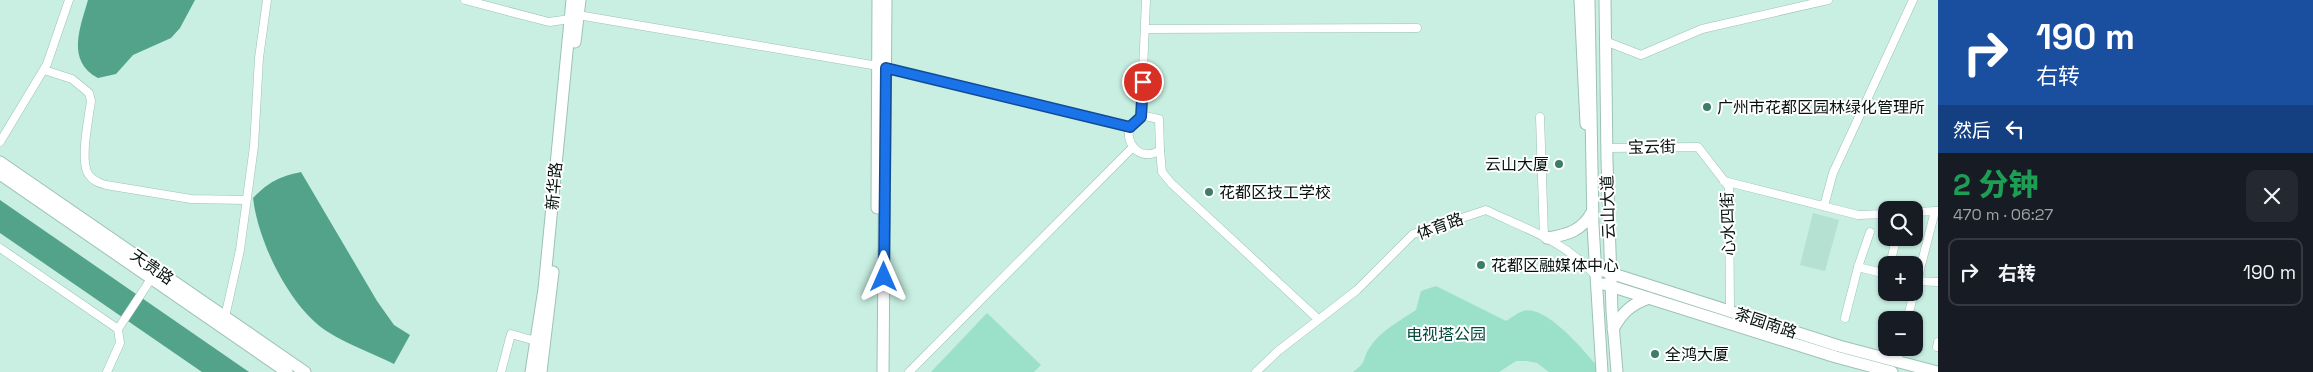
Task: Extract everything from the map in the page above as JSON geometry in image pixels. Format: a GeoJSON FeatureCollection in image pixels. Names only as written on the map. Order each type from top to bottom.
{"type":"FeatureCollection","features":[{"type":"Feature","properties":{"kind":"street"},"geometry":{"type":"LineString","coordinates":[[0,142],[44,70],[55,44],[69,0]]}},
{"type":"Feature","properties":{"kind":"street"},"geometry":{"type":"LineString","coordinates":[[226,317],[235,276],[254,146],[259,58],[267,0]]}},
{"type":"Feature","properties":{"kind":"street"},"geometry":{"type":"LineString","coordinates":[[465,0],[550,22],[574,17],[882,67],[1130,127]]}},
{"type":"Feature","properties":{"kind":"street","name":"新华路"},"geometry":{"type":"LineString","coordinates":[[541,372],[541,343],[574,17],[572,0]]}},
{"type":"Feature","properties":{"kind":"street","name":"新华路"},"geometry":{"type":"LineString","coordinates":[[574,17],[580,0]]}},
{"type":"Feature","properties":{"kind":"street"},"geometry":{"type":"LineString","coordinates":[[878,0],[882,67],[883,372]]}},
{"type":"Feature","properties":{"kind":"street"},"geometry":{"type":"LineString","coordinates":[[876,372],[882,67],[886,0]]}},
{"type":"Feature","properties":{"kind":"street"},"geometry":{"type":"LineString","coordinates":[[1141,117],[1146,0]]}},
{"type":"Feature","properties":{"kind":"street","name":"云山大道"},"geometry":{"type":"LineString","coordinates":[[1580,0],[1583,78],[1592,178]]}},
{"type":"Feature","properties":{"kind":"street","name":"云山大道"},"geometry":{"type":"LineString","coordinates":[[1590,0],[1595,274],[1602,372]]}},
{"type":"Feature","properties":{"kind":"street","name":"云山大道"},"geometry":{"type":"LineString","coordinates":[[1597,0],[1607,161],[1613,329],[1617,372]]}},
{"type":"Feature","properties":{"kind":"street","name":"云山大道"},"geometry":{"type":"LineString","coordinates":[[1605,0],[1607,161]]}},
{"type":"Feature","properties":{"kind":"street"},"geometry":{"type":"LineString","coordinates":[[1606,41],[1640,56],[1702,29],[1828,0]]}},
{"type":"Feature","properties":{"kind":"street"},"geometry":{"type":"LineString","coordinates":[[1824,206],[1833,173],[1913,0]]}},
{"type":"Feature","properties":{"kind":"street"},"geometry":{"type":"LineString","coordinates":[[1145,29],[1417,28]]}},
{"type":"Feature","properties":{"kind":"street"},"geometry":{"type":"LineString","coordinates":[[44,70],[72,79],[89,93],[91,101],[85,157],[86,169],[95,182],[191,199],[246,200]]}},
{"type":"Feature","properties":{"kind":"street"},"geometry":{"type":"LineString","coordinates":[[1160,150],[1144,154],[1133,148],[1129,138],[1130,127],[1141,117],[1150,116],[1159,119],[1162,172],[1171,183],[1318,320]]}},
{"type":"Feature","properties":{"kind":"street"},"geometry":{"type":"LineString","coordinates":[[1540,117],[1545,237],[1579,229],[1587,221],[1593,210]]}},
{"type":"Feature","properties":{"kind":"street","name":"宝云街"},"geometry":{"type":"LineString","coordinates":[[1607,148],[1698,147]]}},
{"type":"Feature","properties":{"kind":"street","name":"心水四街"},"geometry":{"type":"LineString","coordinates":[[1698,147],[1729,187],[1730,312]]}},
{"type":"Feature","properties":{"kind":"street"},"geometry":{"type":"LineString","coordinates":[[909,372],[1133,148]]}},
{"type":"Feature","properties":{"kind":"street","name":"天贵路"},"geometry":{"type":"LineString","coordinates":[[0,162],[305,372]]}},
{"type":"Feature","properties":{"kind":"street","name":"天贵路"},"geometry":{"type":"LineString","coordinates":[[0,174],[287,372]]}},
{"type":"Feature","properties":{"kind":"street"},"geometry":{"type":"LineString","coordinates":[[1724,181],[1858,215],[1878,214]]}},
{"type":"Feature","properties":{"kind":"street","name":"体育路"},"geometry":{"type":"LineString","coordinates":[[1256,372],[1278,351],[1357,290],[1413,234],[1486,210],[1562,245],[1579,257],[1595,274]]}},
{"type":"Feature","properties":{"kind":"street"},"geometry":{"type":"LineString","coordinates":[[1923,212],[1937,211],[1923,256]]}},
{"type":"Feature","properties":{"kind":"street"},"geometry":{"type":"LineString","coordinates":[[1845,318],[1858,267],[1870,232]]}},
{"type":"Feature","properties":{"kind":"street"},"geometry":{"type":"LineString","coordinates":[[0,248],[120,325]]}},
{"type":"Feature","properties":{"kind":"street"},"geometry":{"type":"LineString","coordinates":[[1858,267],[1878,272]]}},
{"type":"Feature","properties":{"kind":"street","name":"茶园南路"},"geometry":{"type":"LineString","coordinates":[[1595,274],[1611,273],[1839,346],[1894,367]]}},
{"type":"Feature","properties":{"kind":"street","name":"茶园南路"},"geometry":{"type":"LineString","coordinates":[[1595,274],[1611,286],[1836,357],[1937,372]]}},
{"type":"Feature","properties":{"kind":"street"},"geometry":{"type":"LineString","coordinates":[[107,372],[120,343],[120,325],[151,279]]}},
{"type":"Feature","properties":{"kind":"street"},"geometry":{"type":"LineString","coordinates":[[1923,281],[1938,282]]}},
{"type":"Feature","properties":{"kind":"street"},"geometry":{"type":"LineString","coordinates":[[1613,329],[1628,308],[1637,302],[1649,298]]}},
{"type":"Feature","properties":{"kind":"street"},"geometry":{"type":"LineString","coordinates":[[501,372],[511,334],[541,343]]}},
{"type":"Feature","properties":{"kind":"street","name":"新华路"},"geometry":{"type":"LineString","coordinates":[[531,372],[541,343]]}},
{"type":"Feature","properties":{"kind":"shaded area"},"geometry":{"type":"Polygon","coordinates":[[[88,0],[195,0],[180,28],[171,38],[133,55],[116,74],[98,78],[88,71],[82,63],[79,53],[79,33],[88,0]]]}},
{"type":"Feature","properties":{"kind":"shaded area"},"geometry":{"type":"Polygon","coordinates":[[[301,172],[377,301],[394,325],[410,335],[394,364],[336,337],[314,321],[289,291],[278,272],[261,234],[253,198],[274,181],[301,172]]]}},
{"type":"Feature","properties":{"kind":"shaded area"},"geometry":{"type":"Polygon","coordinates":[[[0,200],[249,372],[202,372],[0,233],[0,200]]]}},
{"type":"Feature","properties":{"kind":"shaded area"},"geometry":{"type":"Polygon","coordinates":[[[1813,213],[1839,220],[1825,271],[1800,265],[1813,213]]]}},
{"type":"Feature","properties":{"kind":"green space","name":"电视塔公园"},"geometry":{"type":"Polygon","coordinates":[[[1436,286],[1506,321],[1523,311],[1532,311],[1543,315],[1566,332],[1602,372],[1549,372],[1537,363],[1516,361],[1499,372],[1353,372],[1363,362],[1370,347],[1379,336],[1416,310],[1421,291],[1436,286]]]}},
{"type":"Feature","properties":{"kind":"green space"},"geometry":{"type":"Polygon","coordinates":[[[987,313],[1041,365],[1034,372],[931,372],[987,313]]]}},
{"type":"Feature","properties":{"kind":"place","name":"广州市花都区园林绿化管理所"},"geometry":{"type":"Point","coordinates":[1707,107]}},
{"type":"Feature","properties":{"kind":"place","name":"云山大厦"},"geometry":{"type":"Point","coordinates":[1559,164]}},
{"type":"Feature","properties":{"kind":"place","name":"花都区技工学校"},"geometry":{"type":"Point","coordinates":[1209,192]}},
{"type":"Feature","properties":{"kind":"place","name":"花都区融媒体中心"},"geometry":{"type":"Point","coordinates":[1481,265]}},
{"type":"Feature","properties":{"kind":"place","name":"全鸿大厦"},"geometry":{"type":"Point","coordinates":[1655,354]}},
{"type":"Feature","properties":{"kind":"route"},"geometry":{"type":"LineString","coordinates":[[884,277],[886,68],[1130,127],[1141,117],[1143,82]]}}]}
